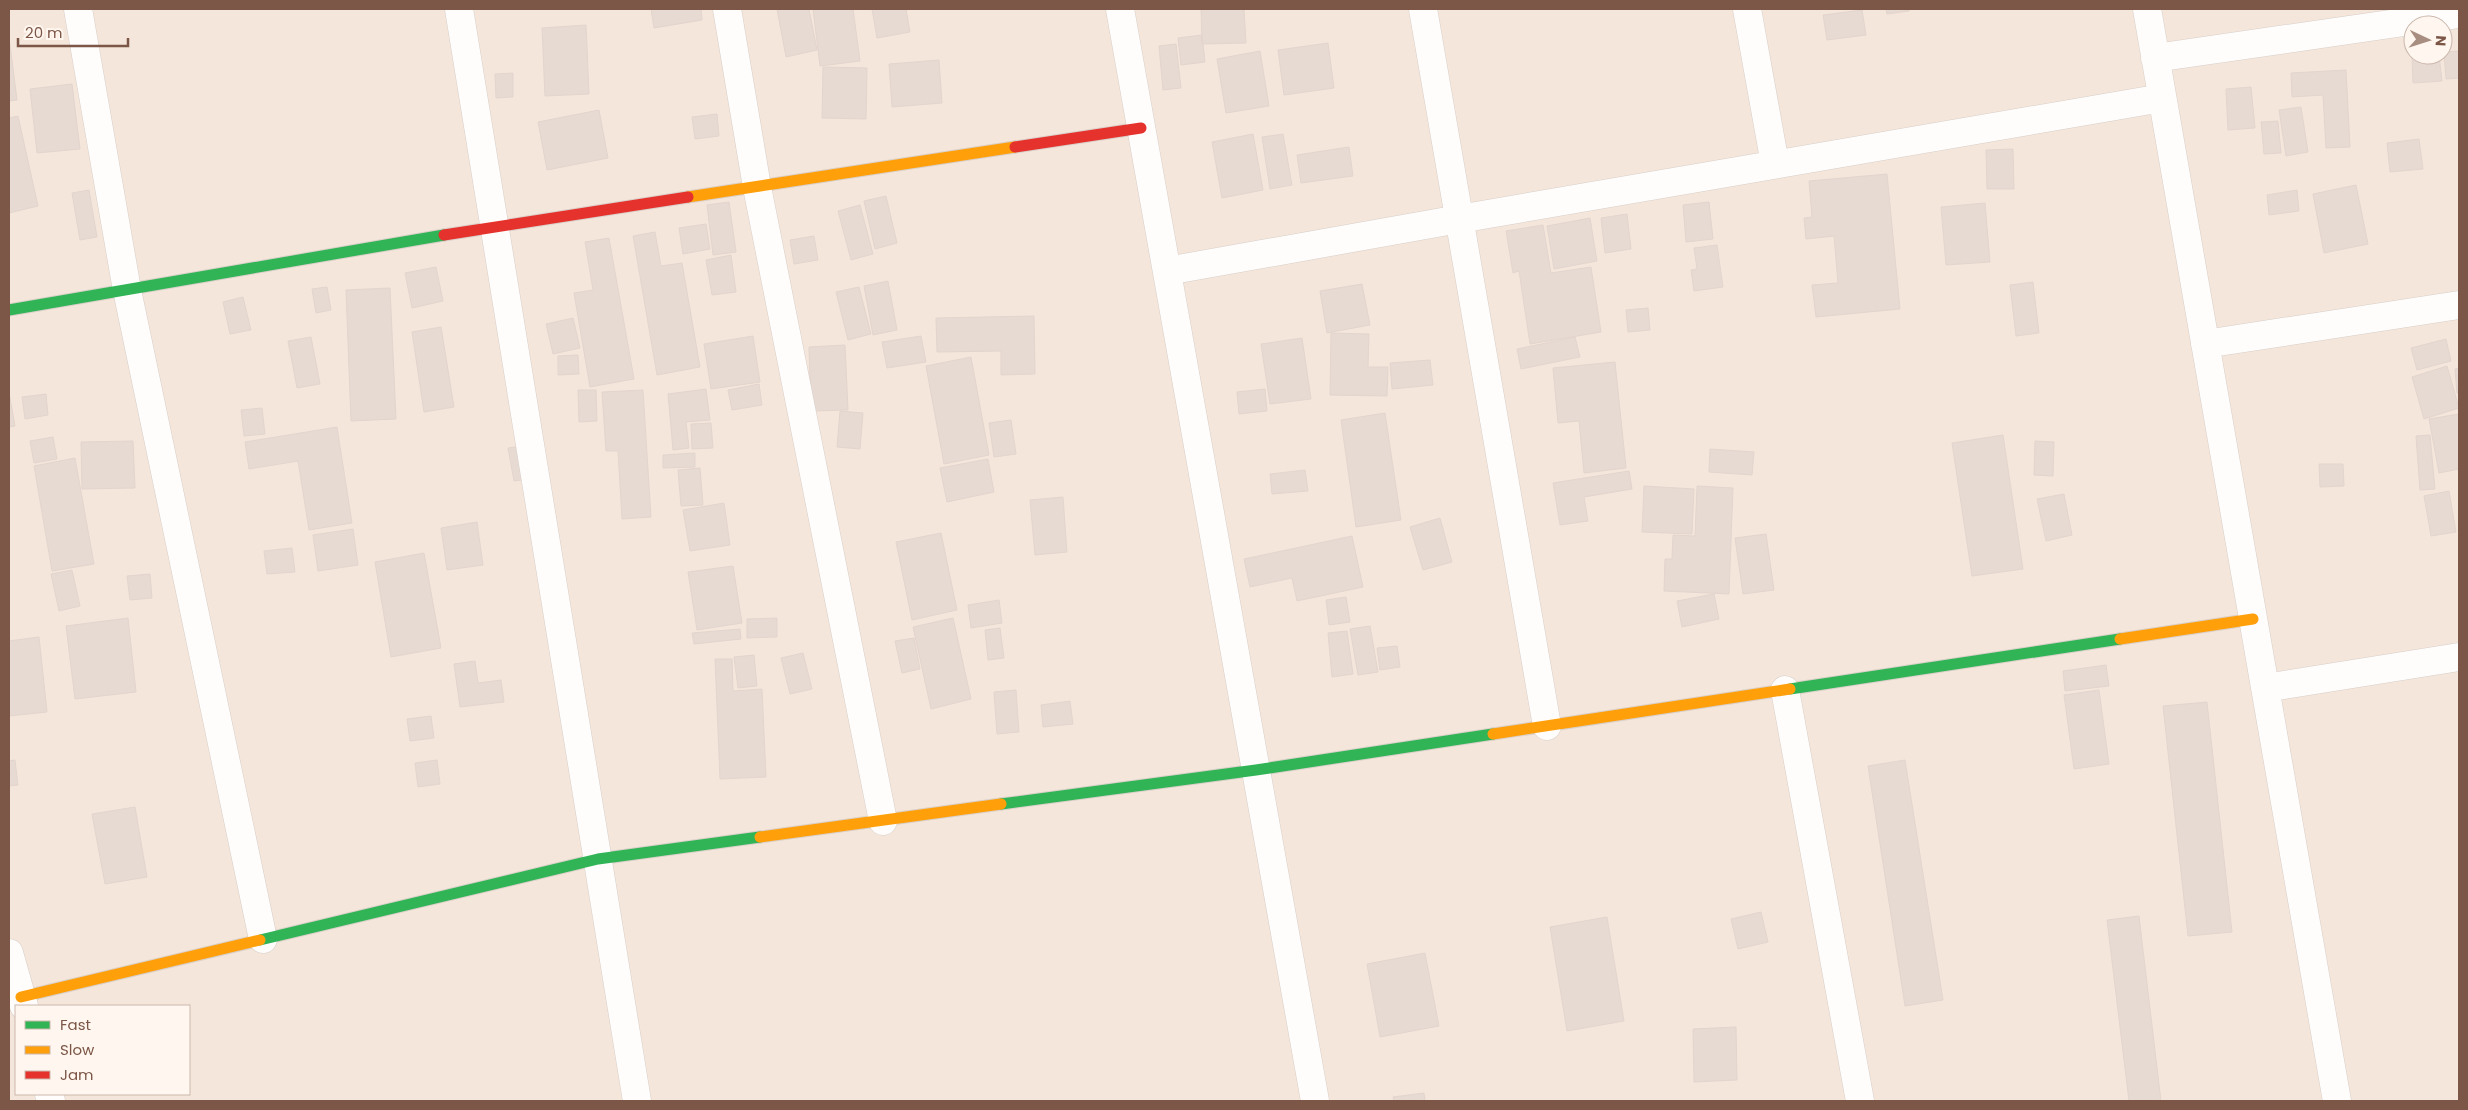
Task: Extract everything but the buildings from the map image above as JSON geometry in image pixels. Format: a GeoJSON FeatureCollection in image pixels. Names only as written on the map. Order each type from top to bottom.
{"type":"FeatureCollection","features":[{"type":"Feature","properties":{"kind":"street"},"geometry":{"type":"LineString","coordinates":[[78,9],[127,290],[262,939]]}},
{"type":"Feature","properties":{"kind":"street"},"geometry":{"type":"LineString","coordinates":[[458,9],[637,1101]]}},
{"type":"Feature","properties":{"kind":"street"},"geometry":{"type":"LineString","coordinates":[[727,9],[757,187],[883,820]]}},
{"type":"Feature","properties":{"kind":"street"},"geometry":{"type":"LineString","coordinates":[[1120,9],[1315,1101]]}},
{"type":"Feature","properties":{"kind":"street"},"geometry":{"type":"LineString","coordinates":[[1423,9],[1547,726]]}},
{"type":"Feature","properties":{"kind":"street"},"geometry":{"type":"LineString","coordinates":[[1747,9],[1775,164]]}},
{"type":"Feature","properties":{"kind":"street"},"geometry":{"type":"LineString","coordinates":[[2147,9],[2337,1101]]}},
{"type":"Feature","properties":{"kind":"street"},"geometry":{"type":"LineString","coordinates":[[2156,58],[2459,14]]}},
{"type":"Feature","properties":{"kind":"street"},"geometry":{"type":"LineString","coordinates":[[1167,272],[1460,219],[2162,98]]}},
{"type":"Feature","properties":{"kind":"street"},"geometry":{"type":"LineString","coordinates":[[9,310],[494,227],[1141,128]]}},
{"type":"Feature","properties":{"kind":"street"},"geometry":{"type":"LineString","coordinates":[[2205,344],[2459,305]]}},
{"type":"Feature","properties":{"kind":"street"},"geometry":{"type":"LineString","coordinates":[[9,953],[23,1002],[262,939],[598,859],[1256,770],[2253,619]]}},
{"type":"Feature","properties":{"kind":"street"},"geometry":{"type":"LineString","coordinates":[[2265,688],[2459,657]]}},
{"type":"Feature","properties":{"kind":"street"},"geometry":{"type":"LineString","coordinates":[[1785,690],[1860,1101]]}},
{"type":"Feature","properties":{"kind":"shaded area"},"geometry":{"type":"Polygon","coordinates":[[[9,9],[2459,9],[2459,1101],[9,1101],[9,9]]]}},
{"type":"Feature","properties":{"kind":"traffic: fast"},"geometry":{"type":"LineString","coordinates":[[9,310],[444,235]]}},
{"type":"Feature","properties":{"kind":"traffic: fast"},"geometry":{"type":"LineString","coordinates":[[1790,689],[2120,639]]}},
{"type":"Feature","properties":{"kind":"traffic: fast"},"geometry":{"type":"LineString","coordinates":[[1001,804],[1256,770],[1493,734]]}},
{"type":"Feature","properties":{"kind":"traffic: fast"},"geometry":{"type":"LineString","coordinates":[[260,940],[598,859],[760,837]]}},
{"type":"Feature","properties":{"kind":"traffic: slow"},"geometry":{"type":"LineString","coordinates":[[688,197],[1015,147]]}},
{"type":"Feature","properties":{"kind":"traffic: slow"},"geometry":{"type":"LineString","coordinates":[[2120,639],[2253,619]]}},
{"type":"Feature","properties":{"kind":"traffic: slow"},"geometry":{"type":"LineString","coordinates":[[1493,734],[1790,689]]}},
{"type":"Feature","properties":{"kind":"traffic: slow"},"geometry":{"type":"LineString","coordinates":[[760,837],[1001,804]]}},
{"type":"Feature","properties":{"kind":"traffic: slow"},"geometry":{"type":"LineString","coordinates":[[21,997],[260,940]]}},
{"type":"Feature","properties":{"kind":"traffic: jam"},"geometry":{"type":"LineString","coordinates":[[1015,147],[1141,128]]}},
{"type":"Feature","properties":{"kind":"traffic: jam"},"geometry":{"type":"LineString","coordinates":[[444,235],[688,197]]}}]}
